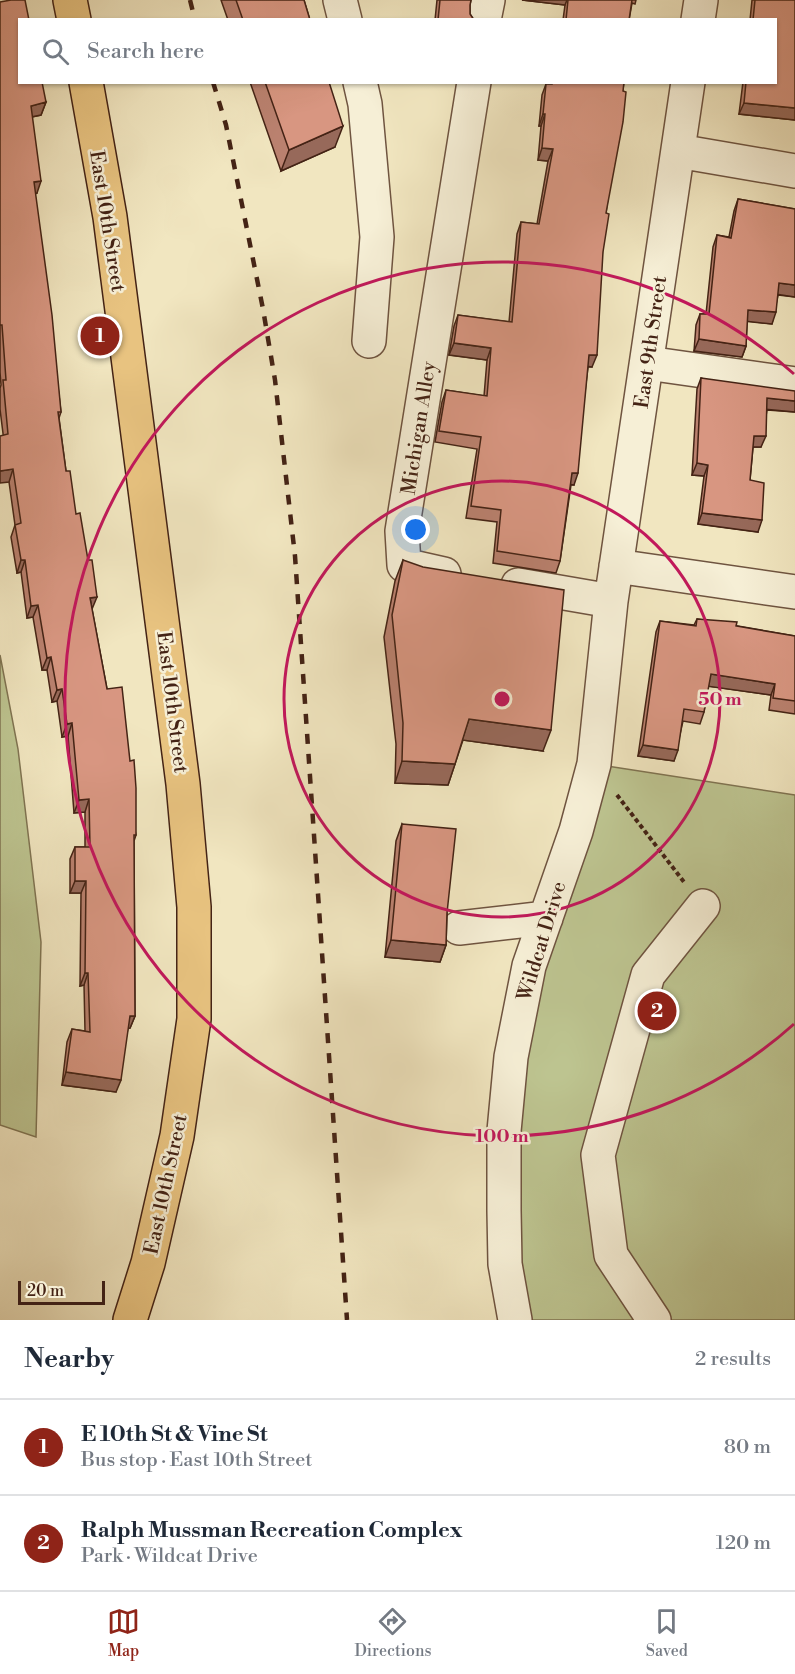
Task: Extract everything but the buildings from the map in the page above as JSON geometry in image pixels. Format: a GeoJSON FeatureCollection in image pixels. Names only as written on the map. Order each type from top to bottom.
{"type":"FeatureCollection","features":[{"type":"Feature","properties":{"kind":"main road"},"geometry":{"type":"LineString","coordinates":[[70,0],[74,18]]}},
{"type":"Feature","properties":{"kind":"main road","name":"East 10th Street"},"geometry":{"type":"LineString","coordinates":[[86,84],[110,218],[183,784],[194,907],[194,1019],[177,1136],[148,1263],[130,1320]]}},
{"type":"Feature","properties":{"kind":"street"},"geometry":{"type":"LineString","coordinates":[[340,0],[344,18]]}},
{"type":"Feature","properties":{"kind":"street"},"geometry":{"type":"LineString","coordinates":[[484,18],[488,0]]}},
{"type":"Feature","properties":{"kind":"street"},"geometry":{"type":"LineString","coordinates":[[698,18],[701,0]]}},
{"type":"Feature","properties":{"kind":"street"},"geometry":{"type":"LineString","coordinates":[[360,84],[365,104],[377,237],[369,341]]}},
{"type":"Feature","properties":{"kind":"street","name":"Michigan Alley"},"geometry":{"type":"LineString","coordinates":[[474,84],[402,531],[404,565],[418,570],[611,601]]}},
{"type":"Feature","properties":{"kind":"street","name":"East 9th Street"},"geometry":{"type":"LineString","coordinates":[[611,601],[688,84]]}},
{"type":"Feature","properties":{"kind":"street"},"geometry":{"type":"LineString","coordinates":[[678,151],[795,171]]}},
{"type":"Feature","properties":{"kind":"street"},"geometry":{"type":"LineString","coordinates":[[647,363],[795,384]]}},
{"type":"Feature","properties":{"kind":"street"},"geometry":{"type":"LineString","coordinates":[[616,566],[795,592]]}},
{"type":"Feature","properties":{"kind":"street","name":"Wildcat Drive"},"geometry":{"type":"LineString","coordinates":[[515,1320],[506,1264],[504,1131],[511,1057],[529,966],[576,831],[594,764],[611,601]]}},
{"type":"Feature","properties":{"kind":"street"},"geometry":{"type":"LineString","coordinates":[[654,1320],[611,1255],[598,1155],[648,975],[702,906]]}},
{"type":"Feature","properties":{"kind":"street"},"geometry":{"type":"LineString","coordinates":[[459,928],[546,918]]}},
{"type":"Feature","properties":{"kind":"path"},"geometry":{"type":"LineString","coordinates":[[594,764],[702,906]]}},
{"type":"Feature","properties":{"kind":"green space"},"geometry":{"type":"Polygon","coordinates":[[[0,655],[18,749],[41,942],[36,1137],[0,1125],[0,655]]]}},
{"type":"Feature","properties":{"kind":"green space"},"geometry":{"type":"Polygon","coordinates":[[[594,764],[795,795],[795,1320],[515,1320],[504,1131],[594,764]]]}},
{"type":"Feature","properties":{"kind":"railway"},"geometry":{"type":"LineString","coordinates":[[190,0],[194,18]]}},
{"type":"Feature","properties":{"kind":"railway"},"geometry":{"type":"LineString","coordinates":[[214,84],[226,125],[263,309],[275,380],[295,556],[347,1320]]}},
{"type":"Feature","properties":{"kind":"place","name":"E 10th St & Vine St"},"geometry":{"type":"Point","coordinates":[100,336]}},
{"type":"Feature","properties":{"kind":"place","name":"Ralph Mussman Recreation Complex"},"geometry":{"type":"Point","coordinates":[657,1011]}}]}
